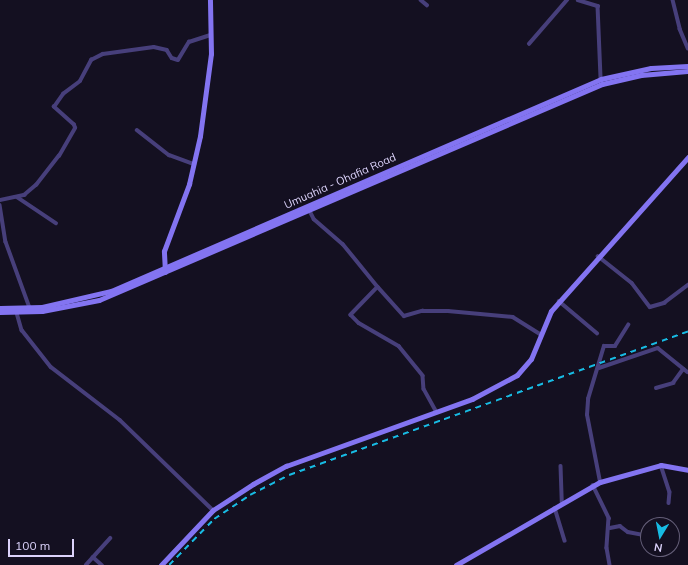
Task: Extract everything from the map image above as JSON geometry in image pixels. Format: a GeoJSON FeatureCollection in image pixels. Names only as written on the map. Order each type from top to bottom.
{"type":"FeatureCollection","features":[{"type":"Feature","properties":{"kind":"main road"},"geometry":{"type":"LineString","coordinates":[[164,271],[164,251],[194,164],[204,110],[212,35],[210,0]]}},
{"type":"Feature","properties":{"kind":"main road","name":"Umuahia - Ohafia Road"},"geometry":{"type":"LineString","coordinates":[[0,308],[30,308],[94,296],[164,271],[310,212],[580,91],[601,80],[651,68],[688,66]]}},
{"type":"Feature","properties":{"kind":"main road","name":"Umuahia - Ohafia Road"},"geometry":{"type":"LineString","coordinates":[[0,312],[17,313],[59,309],[99,300],[580,91],[622,78],[688,71]]}},
{"type":"Feature","properties":{"kind":"main road"},"geometry":{"type":"LineString","coordinates":[[161,565],[213,510],[253,484],[286,466],[436,411],[507,383],[531,359],[546,320],[559,301],[598,256],[657,194],[688,157]]}},
{"type":"Feature","properties":{"kind":"main road"},"geometry":{"type":"LineString","coordinates":[[456,565],[600,482],[661,465],[688,470]]}},
{"type":"Feature","properties":{"kind":"street"},"geometry":{"type":"LineString","coordinates":[[421,0],[427,4]]}},
{"type":"Feature","properties":{"kind":"street"},"geometry":{"type":"LineString","coordinates":[[528,44],[567,0]]}},
{"type":"Feature","properties":{"kind":"street"},"geometry":{"type":"LineString","coordinates":[[578,0],[597,4]]}},
{"type":"Feature","properties":{"kind":"street"},"geometry":{"type":"LineString","coordinates":[[598,0],[601,80]]}},
{"type":"Feature","properties":{"kind":"street"},"geometry":{"type":"LineString","coordinates":[[672,0],[680,29],[688,48]]}},
{"type":"Feature","properties":{"kind":"street"},"geometry":{"type":"LineString","coordinates":[[0,200],[24,195],[36,185],[75,128],[74,125],[54,107],[63,94],[80,81],[91,60],[103,54],[154,47],[167,50],[172,58],[178,60],[189,42],[212,35]]}},
{"type":"Feature","properties":{"kind":"street"},"geometry":{"type":"LineString","coordinates":[[137,130],[169,155],[194,164]]}},
{"type":"Feature","properties":{"kind":"street"},"geometry":{"type":"LineString","coordinates":[[17,197],[56,223]]}},
{"type":"Feature","properties":{"kind":"street"},"geometry":{"type":"LineString","coordinates":[[0,205],[6,242],[30,308]]}},
{"type":"Feature","properties":{"kind":"street"},"geometry":{"type":"LineString","coordinates":[[310,212],[314,219],[343,244],[404,316],[422,311],[448,311],[513,317],[540,334]]}},
{"type":"Feature","properties":{"kind":"street"},"geometry":{"type":"LineString","coordinates":[[598,256],[632,283],[650,307],[664,303],[688,285]]}},
{"type":"Feature","properties":{"kind":"street"},"geometry":{"type":"LineString","coordinates":[[378,287],[351,315],[359,323],[399,346],[422,376],[424,388],[436,411]]}},
{"type":"Feature","properties":{"kind":"street"},"geometry":{"type":"LineString","coordinates":[[559,301],[597,333]]}},
{"type":"Feature","properties":{"kind":"street"},"geometry":{"type":"LineString","coordinates":[[17,313],[22,330],[51,367],[120,420],[213,510]]}},
{"type":"Feature","properties":{"kind":"street"},"geometry":{"type":"LineString","coordinates":[[600,482],[586,415],[588,399],[599,368],[604,346],[615,346],[628,325]]}},
{"type":"Feature","properties":{"kind":"street"},"geometry":{"type":"LineString","coordinates":[[599,368],[658,348],[688,372]]}},
{"type":"Feature","properties":{"kind":"street"},"geometry":{"type":"LineString","coordinates":[[656,388],[674,382],[683,369]]}},
{"type":"Feature","properties":{"kind":"street"},"geometry":{"type":"LineString","coordinates":[[661,465],[670,492],[669,503]]}},
{"type":"Feature","properties":{"kind":"street"},"geometry":{"type":"LineString","coordinates":[[561,466],[562,504]]}},
{"type":"Feature","properties":{"kind":"street"},"geometry":{"type":"LineString","coordinates":[[593,485],[610,518],[607,548],[610,565]]}},
{"type":"Feature","properties":{"kind":"street"},"geometry":{"type":"LineString","coordinates":[[555,508],[565,540]]}},
{"type":"Feature","properties":{"kind":"street"},"geometry":{"type":"LineString","coordinates":[[610,528],[620,526],[628,532],[640,534]]}},
{"type":"Feature","properties":{"kind":"street"},"geometry":{"type":"LineString","coordinates":[[86,565],[110,538]]}},
{"type":"Feature","properties":{"kind":"street"},"geometry":{"type":"LineString","coordinates":[[93,557],[102,565]]}},
{"type":"Feature","properties":{"kind":"railway"},"geometry":{"type":"LineString","coordinates":[[169,565],[214,519],[250,495],[289,475],[688,331]]}}]}
